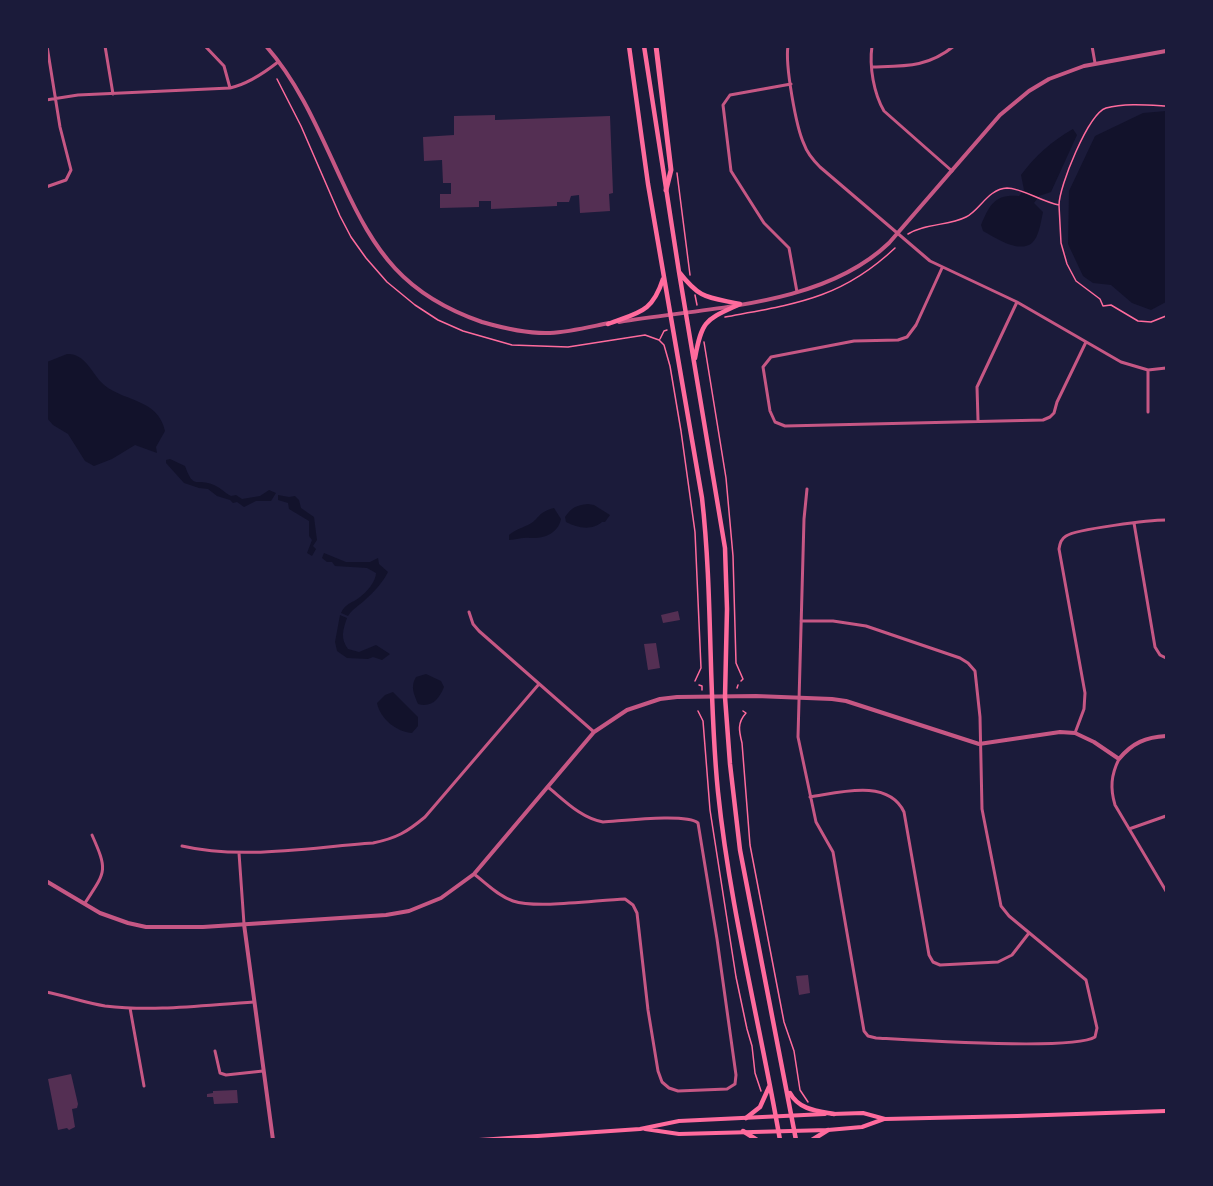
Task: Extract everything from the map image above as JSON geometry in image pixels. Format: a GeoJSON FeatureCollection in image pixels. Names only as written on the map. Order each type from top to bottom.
{"type":"FeatureCollection","features":[{"type":"Feature","properties":{"kind":"highway"},"geometry":{"type":"LineString","coordinates":[[656,46],[670,170],[666,190]]}},
{"type":"Feature","properties":{"kind":"main road"},"geometry":{"type":"LineString","coordinates":[[629,46],[639,126],[702,498],[706,537],[714,757],[726,852],[780,1140]]}},
{"type":"Feature","properties":{"kind":"main road"},"geometry":{"type":"LineString","coordinates":[[644,46],[725,548],[727,609],[725,697],[740,850],[796,1140]]}},
{"type":"Feature","properties":{"kind":"main road"},"geometry":{"type":"LineString","coordinates":[[679,272],[691,288],[699,294],[740,304]]}},
{"type":"Feature","properties":{"kind":"main road"},"geometry":{"type":"LineString","coordinates":[[608,324],[646,309],[658,295],[664,277]]}},
{"type":"Feature","properties":{"kind":"main road"},"geometry":{"type":"LineString","coordinates":[[694,363],[699,336],[705,323],[740,304]]}},
{"type":"Feature","properties":{"kind":"main road"},"geometry":{"type":"LineString","coordinates":[[746,1118],[760,1107],[770,1084]]}},
{"type":"Feature","properties":{"kind":"main road"},"geometry":{"type":"LineString","coordinates":[[786,1084],[792,1097],[801,1105],[834,1114]]}},
{"type":"Feature","properties":{"kind":"main road"},"geometry":{"type":"LineString","coordinates":[[478,1140],[640,1129],[680,1121],[776,1116],[863,1113],[885,1119],[1167,1110]]}},
{"type":"Feature","properties":{"kind":"main road"},"geometry":{"type":"LineString","coordinates":[[640,1129],[678,1134],[828,1130],[862,1127],[885,1119]]}},
{"type":"Feature","properties":{"kind":"main road"},"geometry":{"type":"LineString","coordinates":[[812,1140],[828,1130]]}},
{"type":"Feature","properties":{"kind":"main road"},"geometry":{"type":"LineString","coordinates":[[743,1131],[757,1140]]}},
{"type":"Feature","properties":{"kind":"street"},"geometry":{"type":"LineString","coordinates":[[46,187],[66,180],[71,170],[60,127],[47,46]]}},
{"type":"Feature","properties":{"kind":"street"},"geometry":{"type":"LineString","coordinates":[[105,46],[113,94]]}},
{"type":"Feature","properties":{"kind":"street"},"geometry":{"type":"LineString","coordinates":[[205,46],[224,66],[230,88]]}},
{"type":"Feature","properties":{"kind":"street"},"geometry":{"type":"LineString","coordinates":[[266,46],[303,98],[357,213],[389,263],[415,287],[457,313],[515,330],[549,333],[740,304],[831,282],[875,256],[897,234],[1000,115],[1018,99],[1049,79],[1095,63],[1167,51]]}},
{"type":"Feature","properties":{"kind":"street"},"geometry":{"type":"LineString","coordinates":[[788,46],[787,61],[791,84],[801,137],[808,153],[820,167],[897,234],[923,256],[942,267],[1017,302],[1121,362],[1148,370],[1167,368]]}},
{"type":"Feature","properties":{"kind":"street"},"geometry":{"type":"LineString","coordinates":[[872,46],[872,67],[877,95],[884,111],[951,171]]}},
{"type":"Feature","properties":{"kind":"street"},"geometry":{"type":"LineString","coordinates":[[872,67],[924,63],[938,58],[954,46]]}},
{"type":"Feature","properties":{"kind":"street"},"geometry":{"type":"LineString","coordinates":[[1092,46],[1095,63]]}},
{"type":"Feature","properties":{"kind":"street"},"geometry":{"type":"LineString","coordinates":[[46,100],[230,88],[244,84],[278,62]]}},
{"type":"Feature","properties":{"kind":"street"},"geometry":{"type":"LineString","coordinates":[[791,84],[730,95],[723,105],[730,171],[768,228],[789,248],[797,292]]}},
{"type":"Feature","properties":{"kind":"street"},"geometry":{"type":"LineString","coordinates":[[942,267],[916,326],[907,337],[854,341],[771,357],[763,367],[770,411],[775,422],[785,426],[1043,420],[1054,413],[1086,342]]}},
{"type":"Feature","properties":{"kind":"street"},"geometry":{"type":"LineString","coordinates":[[978,420],[977,387],[1017,302]]}},
{"type":"Feature","properties":{"kind":"street"},"geometry":{"type":"LineString","coordinates":[[1148,370],[1148,412]]}},
{"type":"Feature","properties":{"kind":"street"},"geometry":{"type":"LineString","coordinates":[[801,621],[833,621],[866,626],[968,663],[975,671],[980,717],[982,809],[1001,906],[1009,916],[1086,980],[1097,1028],[1095,1037],[1088,1042],[900,1040],[868,1036],[864,1031],[833,852],[816,822],[798,737],[800,698],[801,621],[804,519],[807,489]]}},
{"type":"Feature","properties":{"kind":"street"},"geometry":{"type":"LineString","coordinates":[[1075,733],[1084,709],[1085,693],[1059,549],[1060,543],[1070,534],[1167,519]]}},
{"type":"Feature","properties":{"kind":"street"},"geometry":{"type":"LineString","coordinates":[[1134,523],[1155,646],[1160,655],[1167,658]]}},
{"type":"Feature","properties":{"kind":"street"},"geometry":{"type":"LineString","coordinates":[[469,612],[479,632],[594,732]]}},
{"type":"Feature","properties":{"kind":"street"},"geometry":{"type":"LineString","coordinates":[[182,846],[205,851],[239,853],[374,843],[393,839],[405,833],[425,817],[539,684]]}},
{"type":"Feature","properties":{"kind":"street"},"geometry":{"type":"LineString","coordinates":[[46,881],[100,913],[146,927],[203,927],[386,915],[409,911],[441,898],[474,874],[594,732],[627,710],[677,697],[800,698],[846,701],[979,744],[1060,732],[1075,733],[1094,742],[1119,759]]}},
{"type":"Feature","properties":{"kind":"street"},"geometry":{"type":"LineString","coordinates":[[1167,736],[1155,736],[1138,742],[1119,759],[1113,773],[1112,791],[1115,805],[1167,891]]}},
{"type":"Feature","properties":{"kind":"street"},"geometry":{"type":"LineString","coordinates":[[474,874],[501,895],[513,901],[530,904],[624,898],[629,901],[637,913],[648,1010],[658,1071],[662,1082],[678,1091],[727,1089],[735,1084],[736,1075],[719,950],[698,823],[693,819],[680,818],[603,822],[592,820],[582,815],[548,787]]}},
{"type":"Feature","properties":{"kind":"street"},"geometry":{"type":"LineString","coordinates":[[810,798],[867,789],[900,804],[904,812],[929,955],[933,962],[940,965],[998,962],[1012,955],[1029,933]]}},
{"type":"Feature","properties":{"kind":"street"},"geometry":{"type":"LineString","coordinates":[[1129,829],[1167,816]]}},
{"type":"Feature","properties":{"kind":"street"},"geometry":{"type":"LineString","coordinates":[[85,903],[101,879],[104,868],[92,835]]}},
{"type":"Feature","properties":{"kind":"street"},"geometry":{"type":"LineString","coordinates":[[239,853],[244,924],[273,1140]]}},
{"type":"Feature","properties":{"kind":"street"},"geometry":{"type":"LineString","coordinates":[[46,992],[103,1005],[130,1008],[188,1007],[254,1002]]}},
{"type":"Feature","properties":{"kind":"street"},"geometry":{"type":"LineString","coordinates":[[130,1008],[144,1086]]}},
{"type":"Feature","properties":{"kind":"street"},"geometry":{"type":"LineString","coordinates":[[215,1051],[220,1073],[226,1075],[263,1071]]}},
{"type":"Feature","properties":{"kind":"path"},"geometry":{"type":"LineString","coordinates":[[277,79],[351,237],[387,282],[415,305],[438,320],[463,331],[512,345],[568,347],[645,334],[659,340],[667,351],[695,532],[701,668],[694,681]]}},
{"type":"Feature","properties":{"kind":"path"},"geometry":{"type":"LineString","coordinates":[[1167,106],[1105,108],[1089,126],[1059,195],[1061,243],[1066,264],[1076,280],[1100,299],[1103,306],[1111,305],[1138,321],[1151,322],[1167,316]]}},
{"type":"Feature","properties":{"kind":"path"},"geometry":{"type":"LineString","coordinates":[[908,234],[920,228],[965,218],[987,198],[1003,188],[1022,191],[1059,206]]}},
{"type":"Feature","properties":{"kind":"path"},"geometry":{"type":"LineString","coordinates":[[659,340],[664,331],[672,329]]}},
{"type":"Feature","properties":{"kind":"path"},"geometry":{"type":"LineString","coordinates":[[706,335],[704,342],[727,488],[733,556],[736,663],[743,679],[741,681]]}},
{"type":"Feature","properties":{"kind":"path"},"geometry":{"type":"LineString","coordinates":[[699,685],[702,686],[702,690]]}},
{"type":"Feature","properties":{"kind":"path"},"geometry":{"type":"LineString","coordinates":[[698,711],[703,721],[711,810],[736,977],[761,1095]]}},
{"type":"Feature","properties":{"kind":"path"},"geometry":{"type":"LineString","coordinates":[[743,711],[746,713],[740,721],[739,730],[750,845],[784,1022],[794,1051],[800,1090],[808,1102]]}},
{"type":"Feature","properties":{"kind":"shaded area"},"geometry":{"type":"Polygon","coordinates":[[[1166,111],[1166,302],[1151,310],[1132,303],[1111,285],[1093,283],[1083,276],[1068,244],[1069,191],[1095,136],[1143,113],[1166,111]]]}},
{"type":"Feature","properties":{"kind":"shaded area"},"geometry":{"type":"Polygon","coordinates":[[[1073,129],[1077,135],[1051,192],[1039,196],[1034,203],[1043,212],[1039,229],[1032,243],[1020,247],[1014,246],[983,231],[981,225],[994,202],[1004,197],[1019,196],[1024,190],[1021,175],[1045,149],[1073,129]]]}},
{"type":"Feature","properties":{"kind":"shaded area"},"geometry":{"type":"Polygon","coordinates":[[[73,354],[83,360],[109,388],[138,401],[155,412],[165,431],[156,447],[157,453],[135,445],[112,459],[94,466],[85,461],[68,434],[53,425],[47,418],[47,362],[73,354]]]}},
{"type":"Feature","properties":{"kind":"shaded area"},"geometry":{"type":"Polygon","coordinates":[[[170,459],[185,466],[193,481],[214,485],[231,496],[236,495],[242,499],[260,496],[269,490],[276,493],[271,501],[256,501],[244,507],[237,502],[233,503],[217,496],[208,489],[184,483],[166,463],[166,460],[170,459]]]}},
{"type":"Feature","properties":{"kind":"shaded area"},"geometry":{"type":"Polygon","coordinates":[[[278,495],[295,496],[301,508],[314,517],[317,540],[313,546],[316,549],[312,556],[307,553],[312,540],[309,536],[309,521],[289,509],[288,503],[278,500],[278,495]]]}},
{"type":"Feature","properties":{"kind":"shaded area"},"geometry":{"type":"Polygon","coordinates":[[[588,504],[610,515],[605,522],[584,528],[566,522],[565,517],[572,509],[588,504]]]}},
{"type":"Feature","properties":{"kind":"shaded area"},"geometry":{"type":"Polygon","coordinates":[[[554,508],[561,519],[553,532],[540,538],[509,540],[511,533],[532,523],[544,512],[554,508]]]}},
{"type":"Feature","properties":{"kind":"shaded area"},"geometry":{"type":"Polygon","coordinates":[[[324,553],[346,562],[370,562],[378,558],[379,564],[388,572],[375,590],[348,616],[341,613],[347,605],[363,595],[376,573],[367,568],[335,566],[332,562],[327,562],[322,558],[324,553]]]}},
{"type":"Feature","properties":{"kind":"shaded area"},"geometry":{"type":"Polygon","coordinates":[[[340,615],[347,618],[343,638],[348,649],[359,652],[376,645],[390,654],[382,660],[373,657],[368,659],[347,658],[337,651],[335,642],[340,615]]]}},
{"type":"Feature","properties":{"kind":"shaded area"},"geometry":{"type":"Polygon","coordinates":[[[426,674],[441,681],[444,687],[434,702],[423,705],[418,704],[413,684],[416,677],[426,674]]]}},
{"type":"Feature","properties":{"kind":"shaded area"},"geometry":{"type":"Polygon","coordinates":[[[393,692],[418,717],[418,726],[412,733],[390,724],[379,709],[377,703],[385,695],[393,692]]]}},
{"type":"Feature","properties":{"kind":"building"},"geometry":{"type":"Polygon","coordinates":[[[495,115],[495,120],[610,116],[613,193],[609,194],[610,211],[580,213],[579,195],[571,196],[569,202],[557,202],[557,206],[491,209],[491,201],[479,201],[479,207],[440,208],[440,194],[451,194],[451,183],[443,183],[442,160],[424,161],[423,137],[454,135],[454,116],[495,115]]]}},
{"type":"Feature","properties":{"kind":"building"},"geometry":{"type":"Polygon","coordinates":[[[678,611],[680,620],[663,623],[661,615],[678,611]]]}},
{"type":"Feature","properties":{"kind":"building"},"geometry":{"type":"Polygon","coordinates":[[[656,643],[660,668],[648,670],[644,644],[656,643]]]}},
{"type":"Feature","properties":{"kind":"building"},"geometry":{"type":"Polygon","coordinates":[[[808,975],[810,993],[799,995],[796,976],[808,975]]]}},
{"type":"Feature","properties":{"kind":"building"},"geometry":{"type":"Polygon","coordinates":[[[71,1074],[78,1104],[77,1108],[72,1109],[75,1127],[69,1130],[67,1128],[58,1130],[48,1079],[71,1074]]]}},
{"type":"Feature","properties":{"kind":"building"},"geometry":{"type":"Polygon","coordinates":[[[237,1090],[238,1103],[214,1104],[213,1097],[207,1097],[207,1094],[213,1091],[237,1090]]]}}]}
